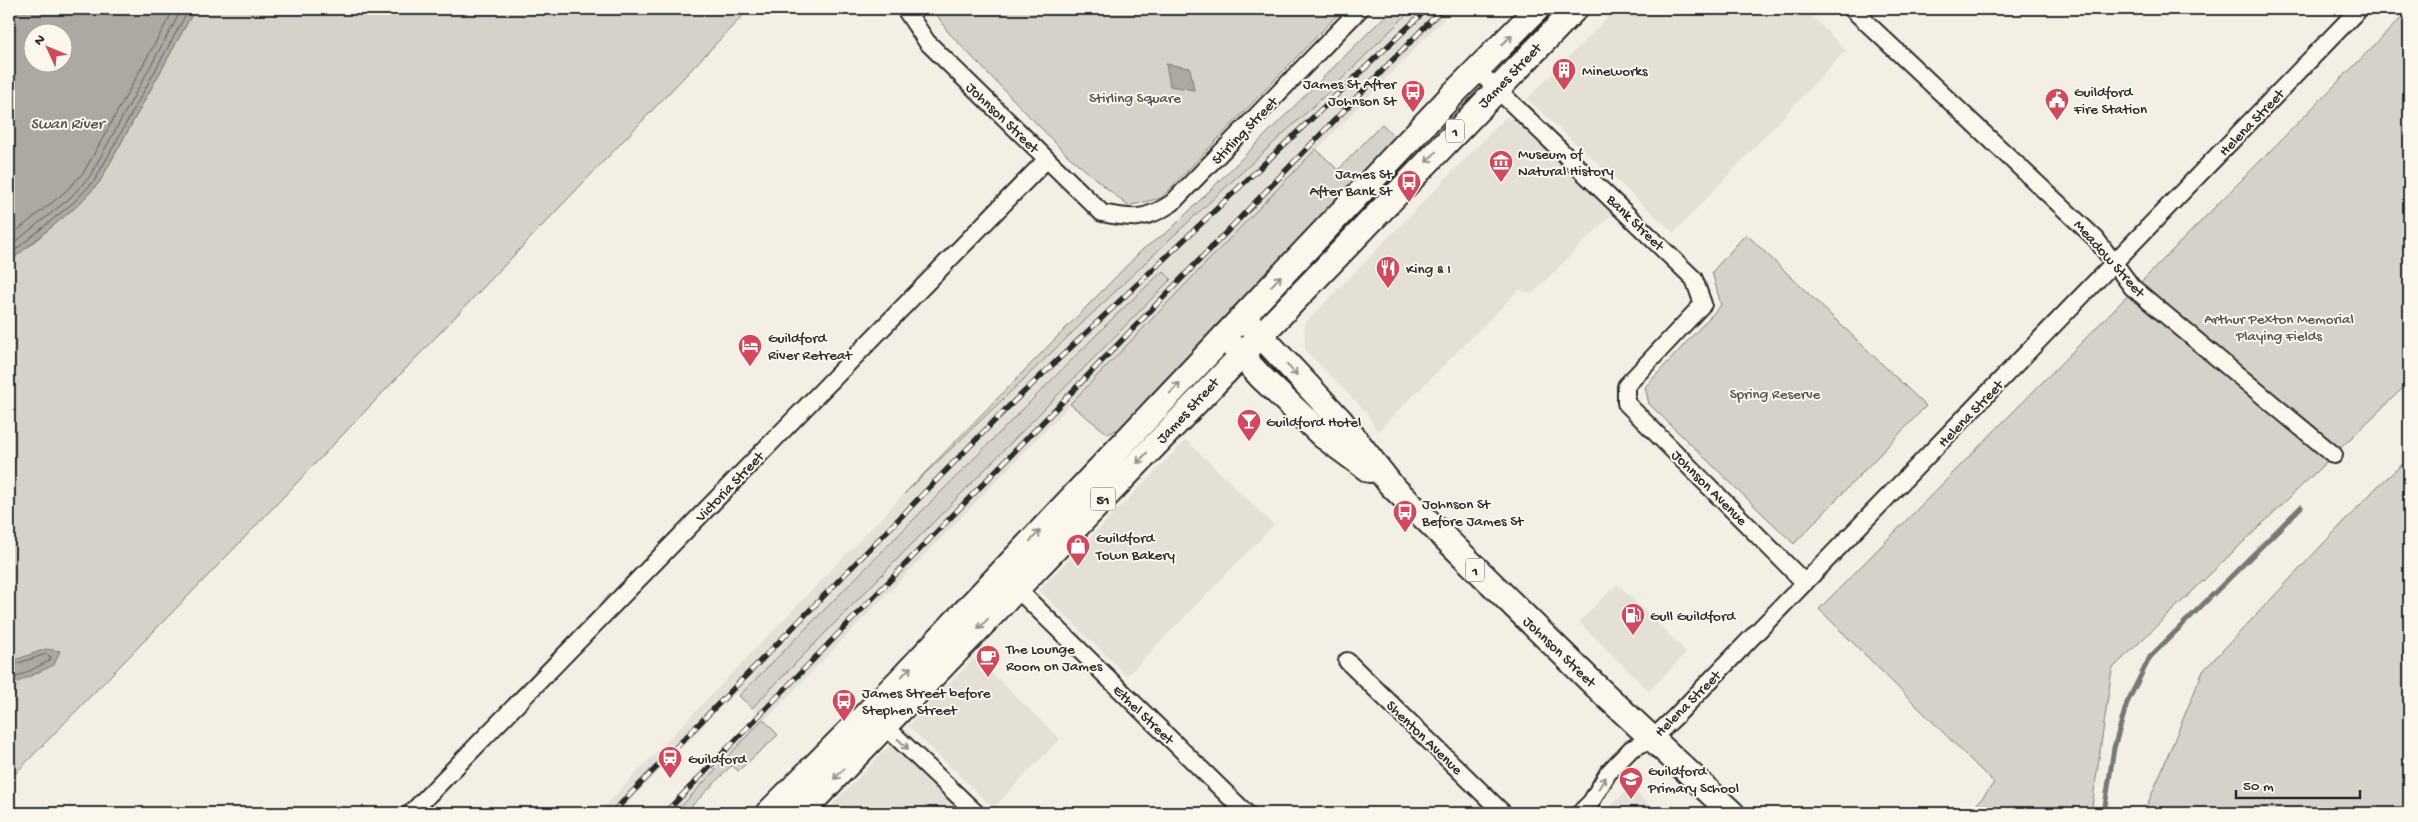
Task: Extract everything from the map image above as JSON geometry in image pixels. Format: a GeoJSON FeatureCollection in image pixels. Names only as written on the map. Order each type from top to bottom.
{"type":"FeatureCollection","features":[{"type":"Feature","properties":{"kind":"highway","name":"James Street"},"geometry":{"type":"LineString","coordinates":[[768,813],[848,732],[1537,9]]}},
{"type":"Feature","properties":{"kind":"highway","name":"James Street"},"geometry":{"type":"LineString","coordinates":[[800,813],[1017,589],[1240,354],[1575,9]]}},
{"type":"Feature","properties":{"kind":"highway","name":"Johnson Street"},"geometry":{"type":"LineString","coordinates":[[1243,316],[1261,333],[1281,359],[1340,420],[1391,485],[1468,563],[1732,813]]}},
{"type":"Feature","properties":{"kind":"highway","name":"Johnson Street"},"geometry":{"type":"LineString","coordinates":[[1224,337],[1260,377],[1323,436],[1391,485]]}},
{"type":"Feature","properties":{"kind":"street","name":"Johnson Street"},"geometry":{"type":"LineString","coordinates":[[905,9],[927,42],[1102,213],[1111,215]]}},
{"type":"Feature","properties":{"kind":"street","name":"Stirling Street"},"geometry":{"type":"LineString","coordinates":[[1111,215],[1144,218],[1172,203],[1360,9]]}},
{"type":"Feature","properties":{"kind":"street","name":"Meadow Street"},"geometry":{"type":"LineString","coordinates":[[1852,9],[2096,239],[2132,287],[2334,455]]}},
{"type":"Feature","properties":{"kind":"street","name":"Helena Street"},"geometry":{"type":"LineString","coordinates":[[1585,808],[1608,774],[1631,748],[1652,739],[2115,264],[2359,9]]}},
{"type":"Feature","properties":{"kind":"street","name":"Bank Street"},"geometry":{"type":"LineString","coordinates":[[1477,70],[1694,279],[1703,304],[1626,386]]}},
{"type":"Feature","properties":{"kind":"street","name":"Victoria Street"},"geometry":{"type":"LineString","coordinates":[[412,813],[1046,159]]}},
{"type":"Feature","properties":{"kind":"street","name":"Johnson Avenue"},"geometry":{"type":"LineString","coordinates":[[1626,386],[1626,403],[1805,583]]}},
{"type":"Feature","properties":{"kind":"street","name":"Ethel Street"},"geometry":{"type":"LineString","coordinates":[[1001,572],[1246,813]]}},
{"type":"Feature","properties":{"kind":"street","name":"Shenton Avenue"},"geometry":{"type":"LineString","coordinates":[[1347,661],[1503,813]]}},
{"type":"Feature","properties":{"kind":"street"},"geometry":{"type":"LineString","coordinates":[[848,732],[870,722],[885,726],[976,813]]}},
{"type":"Feature","properties":{"kind":"shaded area"},"geometry":{"type":"Polygon","coordinates":[[[1412,9],[1453,9],[675,813],[661,813],[757,714],[752,708],[1171,279],[1163,271],[1116,315],[739,696],[735,693],[618,813],[598,813],[904,494],[1170,239],[1336,85],[1412,9]]]}},
{"type":"Feature","properties":{"kind":"shaded area"},"geometry":{"type":"Polygon","coordinates":[[[1616,9],[1804,9],[1846,50],[1674,233],[1527,99],[1616,9]]]}},
{"type":"Feature","properties":{"kind":"shaded area"},"geometry":{"type":"Polygon","coordinates":[[[1506,117],[1516,120],[1612,214],[1532,294],[1520,289],[1377,432],[1368,414],[1305,350],[1304,324],[1506,117]]]}},
{"type":"Feature","properties":{"kind":"shaded area"},"geometry":{"type":"Polygon","coordinates":[[[1186,440],[1274,525],[1127,676],[1039,590],[1186,440]]]}},
{"type":"Feature","properties":{"kind":"shaded area"},"geometry":{"type":"Polygon","coordinates":[[[1617,584],[1687,652],[1649,691],[1579,622],[1617,584]]]}},
{"type":"Feature","properties":{"kind":"shaded area"},"geometry":{"type":"Polygon","coordinates":[[[975,657],[1060,739],[993,808],[908,726],[975,657]]]}},
{"type":"Feature","properties":{"kind":"shaded area"},"geometry":{"type":"Polygon","coordinates":[[[891,744],[964,813],[824,813],[891,744]]]}},
{"type":"Feature","properties":{"kind":"shaded area","name":"Guildford Primary School"},"geometry":{"type":"Polygon","coordinates":[[[1630,787],[1659,813],[1604,813],[1630,787]]]}},
{"type":"Feature","properties":{"kind":"green space"},"geometry":{"type":"Polygon","coordinates":[[[195,9],[749,9],[226,557],[9,780],[9,262],[77,206],[99,183],[195,9]]]}},
{"type":"Feature","properties":{"kind":"green space","name":"Stirling Square"},"geometry":{"type":"Polygon","coordinates":[[[933,9],[1343,9],[1161,198],[1128,206],[1066,154],[948,32],[933,9]]]}},
{"type":"Feature","properties":{"kind":"green space"},"geometry":{"type":"Polygon","coordinates":[[[1392,9],[1412,9],[1336,85],[1170,239],[904,494],[1143,249],[1170,230],[1392,9]]]}},
{"type":"Feature","properties":{"kind":"green space","name":"Arthur Pexton Memorial Playing Fields"},"geometry":{"type":"Polygon","coordinates":[[[2409,10],[2409,382],[2112,669],[2091,813],[1970,813],[1994,783],[1819,609],[2409,10]]]}},
{"type":"Feature","properties":{"kind":"green space"},"geometry":{"type":"Polygon","coordinates":[[[1382,124],[1394,136],[1361,178],[1119,429],[1108,434],[1070,404],[1316,149],[1338,170],[1382,124]]]}},
{"type":"Feature","properties":{"kind":"green space","name":"Spring Reserve"},"geometry":{"type":"Polygon","coordinates":[[[1746,234],[1926,406],[1794,544],[1649,404],[1645,387],[1721,305],[1712,272],[1746,234]]]}},
{"type":"Feature","properties":{"kind":"green space"},"geometry":{"type":"Polygon","coordinates":[[[1163,271],[1171,279],[752,708],[739,696],[1116,315],[1163,271]]]}},
{"type":"Feature","properties":{"kind":"green space"},"geometry":{"type":"Polygon","coordinates":[[[2409,458],[2409,813],[2144,813],[2203,671],[2377,487],[2409,458]]]}},
{"type":"Feature","properties":{"kind":"green space"},"geometry":{"type":"Polygon","coordinates":[[[763,719],[778,735],[738,771],[732,765],[685,813],[675,813],[763,719]]]}},
{"type":"Feature","properties":{"kind":"water","name":"Swan River"},"geometry":{"type":"Polygon","coordinates":[[[9,9],[195,9],[99,183],[77,206],[9,262],[9,9]]]}},
{"type":"Feature","properties":{"kind":"water"},"geometry":{"type":"Polygon","coordinates":[[[1166,64],[1190,68],[1194,90],[1170,86],[1166,64]]]}},
{"type":"Feature","properties":{"kind":"water"},"geometry":{"type":"Polygon","coordinates":[[[46,649],[60,651],[54,665],[9,686],[9,662],[46,649]]]}},
{"type":"Feature","properties":{"kind":"waterway"},"geometry":{"type":"LineString","coordinates":[[2104,813],[2114,748],[2127,703],[2150,657],[2301,507]]}},
{"type":"Feature","properties":{"kind":"railway"},"geometry":{"type":"LineString","coordinates":[[612,813],[1006,409],[1427,9]]}},
{"type":"Feature","properties":{"kind":"railway"},"geometry":{"type":"LineString","coordinates":[[665,813],[1442,9]]}},
{"type":"Feature","properties":{"kind":"place","name":"Mineworks"},"geometry":{"type":"Point","coordinates":[1564,91]}},
{"type":"Feature","properties":{"kind":"place","name":"James St After Johnson St"},"geometry":{"type":"Point","coordinates":[1413,113]}},
{"type":"Feature","properties":{"kind":"place","name":"Guildford Fire Station"},"geometry":{"type":"Point","coordinates":[2057,121]}},
{"type":"Feature","properties":{"kind":"place","name":"Museum of Natural History"},"geometry":{"type":"Point","coordinates":[1501,183]}},
{"type":"Feature","properties":{"kind":"place","name":"James St After Bank St"},"geometry":{"type":"Point","coordinates":[1409,203]}},
{"type":"Feature","properties":{"kind":"place","name":"King & I"},"geometry":{"type":"Point","coordinates":[1388,289]}},
{"type":"Feature","properties":{"kind":"place","name":"Guildford River Retreat"},"geometry":{"type":"Point","coordinates":[750,367]}},
{"type":"Feature","properties":{"kind":"place","name":"Guildford Hotel"},"geometry":{"type":"Point","coordinates":[1249,442]}},
{"type":"Feature","properties":{"kind":"place","name":"Johnson St Before James St"},"geometry":{"type":"Point","coordinates":[1405,533]}},
{"type":"Feature","properties":{"kind":"place","name":"Guildford Town Bakery"},"geometry":{"type":"Point","coordinates":[1078,567]}},
{"type":"Feature","properties":{"kind":"place","name":"Gull Guildford"},"geometry":{"type":"Point","coordinates":[1633,636]}},
{"type":"Feature","properties":{"kind":"place","name":"The Lounge Room on James"},"geometry":{"type":"Point","coordinates":[988,678]}},
{"type":"Feature","properties":{"kind":"place","name":"James Street before Stephen Street"},"geometry":{"type":"Point","coordinates":[844,722]}},
{"type":"Feature","properties":{"kind":"place","name":"Guildford"},"geometry":{"type":"Point","coordinates":[670,779]}},
{"type":"Feature","properties":{"kind":"place","name":"Guildford Primary School"},"geometry":{"type":"Point","coordinates":[1631,800]}}]}
